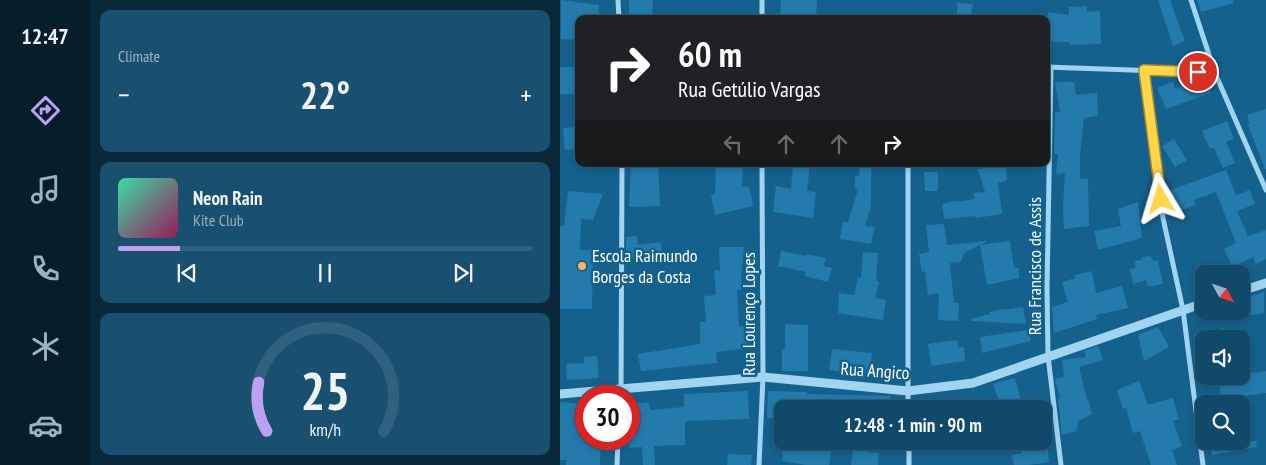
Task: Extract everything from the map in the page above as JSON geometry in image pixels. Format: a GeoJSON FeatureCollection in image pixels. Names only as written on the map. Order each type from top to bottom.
{"type":"FeatureCollection","features":[{"type":"Feature","properties":{"kind":"street"},"geometry":{"type":"LineString","coordinates":[[618,0],[619,15]]}},
{"type":"Feature","properties":{"kind":"street"},"geometry":{"type":"LineString","coordinates":[[762,0],[762,15]]}},
{"type":"Feature","properties":{"kind":"street"},"geometry":{"type":"LineString","coordinates":[[1191,0],[1215,73],[1266,190]]}},
{"type":"Feature","properties":{"kind":"street"},"geometry":{"type":"LineString","coordinates":[[1050,67],[1215,73]]}},
{"type":"Feature","properties":{"kind":"street"},"geometry":{"type":"LineString","coordinates":[[1144,70],[1163,218],[1183,310],[1202,465]]}},
{"type":"Feature","properties":{"kind":"street"},"geometry":{"type":"LineString","coordinates":[[622,167],[622,385]]}},
{"type":"Feature","properties":{"kind":"street","name":"Rua Lourenço Lopes"},"geometry":{"type":"LineString","coordinates":[[759,465],[763,377],[762,167]]}},
{"type":"Feature","properties":{"kind":"street"},"geometry":{"type":"LineString","coordinates":[[908,167],[908,400]]}},
{"type":"Feature","properties":{"kind":"street","name":"Rua Francisco de Assis"},"geometry":{"type":"LineString","coordinates":[[1048,167],[1048,356],[1061,465]]}},
{"type":"Feature","properties":{"kind":"street"},"geometry":{"type":"LineString","coordinates":[[1250,288],[1266,283]]}},
{"type":"Feature","properties":{"kind":"street","name":"Rua Angico"},"geometry":{"type":"LineString","coordinates":[[640,390],[763,377],[908,391],[973,383],[1195,306]]}},
{"type":"Feature","properties":{"kind":"street","name":"Rua Angico"},"geometry":{"type":"LineString","coordinates":[[560,394],[575,394]]}},
{"type":"Feature","properties":{"kind":"street"},"geometry":{"type":"LineString","coordinates":[[617,465],[618,450]]}},
{"type":"Feature","properties":{"kind":"street"},"geometry":{"type":"LineString","coordinates":[[908,450],[909,465]]}},
{"type":"Feature","properties":{"kind":"building"},"geometry":{"type":"Polygon","coordinates":[[[561,0],[599,5],[598,15],[575,15],[575,40],[561,39],[561,0]]]}},
{"type":"Feature","properties":{"kind":"building"},"geometry":{"type":"Polygon","coordinates":[[[629,0],[653,0],[652,15],[629,15],[629,0]]]}},
{"type":"Feature","properties":{"kind":"building"},"geometry":{"type":"Polygon","coordinates":[[[781,0],[817,0],[816,15],[780,15],[781,0]]]}},
{"type":"Feature","properties":{"kind":"building"},"geometry":{"type":"Polygon","coordinates":[[[1158,0],[1170,0],[1185,41],[1173,46],[1158,0]]]}},
{"type":"Feature","properties":{"kind":"building"},"geometry":{"type":"Polygon","coordinates":[[[1197,0],[1233,0],[1234,3],[1201,12],[1197,0]]]}},
{"type":"Feature","properties":{"kind":"building"},"geometry":{"type":"Polygon","coordinates":[[[957,3],[973,4],[971,15],[957,15],[957,3]]]}},
{"type":"Feature","properties":{"kind":"building"},"geometry":{"type":"Polygon","coordinates":[[[1087,6],[1087,12],[1100,11],[1101,44],[1070,45],[1070,42],[1052,42],[1050,38],[1050,15],[1048,15],[1048,12],[1069,15],[1069,7],[1087,6]]]}},
{"type":"Feature","properties":{"kind":"building"},"geometry":{"type":"Polygon","coordinates":[[[560,67],[575,67],[575,94],[560,94],[560,67]]]}},
{"type":"Feature","properties":{"kind":"building"},"geometry":{"type":"Polygon","coordinates":[[[1204,77],[1211,93],[1166,109],[1157,88],[1173,82],[1175,89],[1204,77]]]}},
{"type":"Feature","properties":{"kind":"building"},"geometry":{"type":"Polygon","coordinates":[[[1055,82],[1074,82],[1076,95],[1097,93],[1098,116],[1084,118],[1080,154],[1080,178],[1088,179],[1089,226],[1064,229],[1065,173],[1056,174],[1058,154],[1054,154],[1055,112],[1060,112],[1055,82]]]}},
{"type":"Feature","properties":{"kind":"building"},"geometry":{"type":"Polygon","coordinates":[[[1266,109],[1265,169],[1248,125],[1250,124],[1247,115],[1266,109]]]}},
{"type":"Feature","properties":{"kind":"building"},"geometry":{"type":"Polygon","coordinates":[[[1227,121],[1234,139],[1226,142],[1235,163],[1223,168],[1214,148],[1210,149],[1202,131],[1227,121]]]}},
{"type":"Feature","properties":{"kind":"building"},"geometry":{"type":"Polygon","coordinates":[[[575,127],[575,149],[565,150],[563,128],[575,127]]]}},
{"type":"Feature","properties":{"kind":"building"},"geometry":{"type":"Polygon","coordinates":[[[1174,139],[1187,160],[1175,167],[1162,146],[1174,139]]]}},
{"type":"Feature","properties":{"kind":"building"},"geometry":{"type":"Polygon","coordinates":[[[631,167],[658,167],[660,206],[629,207],[631,167]]]}},
{"type":"Feature","properties":{"kind":"building"},"geometry":{"type":"Polygon","coordinates":[[[716,167],[743,167],[742,187],[749,186],[753,206],[715,215],[711,194],[715,194],[716,167]]]}},
{"type":"Feature","properties":{"kind":"building"},"geometry":{"type":"Polygon","coordinates":[[[793,167],[810,167],[807,191],[816,192],[813,218],[773,212],[776,186],[791,189],[793,167]]]}},
{"type":"Feature","properties":{"kind":"building"},"geometry":{"type":"Polygon","coordinates":[[[860,167],[871,167],[871,206],[865,226],[875,227],[871,244],[840,239],[843,222],[848,222],[858,189],[855,189],[855,176],[859,176],[860,167]]]}},
{"type":"Feature","properties":{"kind":"building"},"geometry":{"type":"Polygon","coordinates":[[[1006,167],[1007,181],[998,183],[1002,214],[976,218],[975,216],[944,219],[942,204],[975,199],[973,193],[985,192],[978,169],[1006,167]]]}},
{"type":"Feature","properties":{"kind":"building"},"geometry":{"type":"Polygon","coordinates":[[[1226,170],[1236,195],[1250,190],[1255,204],[1237,211],[1248,236],[1266,230],[1266,259],[1256,264],[1253,257],[1237,265],[1232,265],[1224,249],[1236,243],[1216,192],[1194,200],[1196,205],[1172,214],[1165,192],[1226,170]]]}},
{"type":"Feature","properties":{"kind":"building"},"geometry":{"type":"Polygon","coordinates":[[[924,172],[938,172],[938,191],[925,191],[924,172]]]}},
{"type":"Feature","properties":{"kind":"building","name":"Escola Raimundo Borges da Costa"},"geometry":{"type":"Polygon","coordinates":[[[568,191],[603,194],[593,220],[581,219],[580,250],[593,250],[592,309],[560,309],[560,226],[564,226],[568,191]]]}},
{"type":"Feature","properties":{"kind":"building"},"geometry":{"type":"Polygon","coordinates":[[[1138,202],[1142,238],[1098,250],[1094,231],[1121,226],[1118,209],[1138,202]]]}},
{"type":"Feature","properties":{"kind":"building"},"geometry":{"type":"Polygon","coordinates":[[[944,224],[947,245],[986,241],[964,253],[961,262],[950,263],[954,303],[959,303],[958,321],[938,320],[939,293],[928,295],[925,271],[922,272],[919,254],[929,252],[926,225],[944,224]]]}},
{"type":"Feature","properties":{"kind":"building"},"geometry":{"type":"Polygon","coordinates":[[[637,236],[638,245],[661,242],[662,255],[626,260],[626,237],[637,236]]]}},
{"type":"Feature","properties":{"kind":"building"},"geometry":{"type":"Polygon","coordinates":[[[1010,241],[1014,268],[1019,268],[1019,278],[987,285],[980,245],[1010,241]]]}},
{"type":"Feature","properties":{"kind":"building"},"geometry":{"type":"Polygon","coordinates":[[[719,247],[744,247],[741,278],[742,290],[737,290],[739,327],[748,326],[750,348],[716,352],[717,363],[641,371],[638,354],[700,344],[700,322],[706,321],[704,296],[716,295],[714,270],[720,271],[719,247]]]}},
{"type":"Feature","properties":{"kind":"building"},"geometry":{"type":"Polygon","coordinates":[[[781,251],[826,258],[824,266],[832,268],[828,282],[805,276],[806,272],[778,266],[781,251]]]}},
{"type":"Feature","properties":{"kind":"building"},"geometry":{"type":"Polygon","coordinates":[[[863,252],[878,253],[876,281],[879,281],[875,298],[886,300],[883,320],[838,313],[839,293],[854,295],[858,277],[861,278],[863,252]]]}},
{"type":"Feature","properties":{"kind":"building"},"geometry":{"type":"Polygon","coordinates":[[[1150,256],[1154,261],[1158,261],[1163,284],[1148,287],[1146,280],[1133,284],[1130,269],[1136,268],[1134,261],[1150,256]]]}},
{"type":"Feature","properties":{"kind":"building"},"geometry":{"type":"Polygon","coordinates":[[[1092,271],[1096,293],[1122,286],[1128,308],[1096,315],[1097,319],[1054,333],[1052,307],[1068,302],[1062,282],[1075,278],[1075,275],[1092,271]]]}},
{"type":"Feature","properties":{"kind":"building"},"geometry":{"type":"Polygon","coordinates":[[[1264,292],[1264,313],[1250,315],[1250,296],[1264,292]]]}},
{"type":"Feature","properties":{"kind":"building"},"geometry":{"type":"Polygon","coordinates":[[[1023,307],[1026,324],[971,321],[971,319],[990,314],[989,312],[1023,307]]]}},
{"type":"Feature","properties":{"kind":"building"},"geometry":{"type":"Polygon","coordinates":[[[785,324],[808,325],[808,371],[782,371],[782,349],[785,349],[785,324]]]}},
{"type":"Feature","properties":{"kind":"building"},"geometry":{"type":"Polygon","coordinates":[[[1158,327],[1169,347],[1144,361],[1138,335],[1158,327]]]}},
{"type":"Feature","properties":{"kind":"building"},"geometry":{"type":"Polygon","coordinates":[[[1029,330],[1031,341],[982,353],[980,337],[1029,330]]]}},
{"type":"Feature","properties":{"kind":"building"},"geometry":{"type":"Polygon","coordinates":[[[957,340],[958,348],[964,347],[965,361],[931,366],[928,344],[957,340]]]}},
{"type":"Feature","properties":{"kind":"building"},"geometry":{"type":"Polygon","coordinates":[[[1098,346],[1103,360],[1079,367],[1092,414],[1078,421],[1077,431],[1062,435],[1058,399],[1060,398],[1055,379],[1064,377],[1062,360],[1086,357],[1084,351],[1098,346]]]}},
{"type":"Feature","properties":{"kind":"building"},"geometry":{"type":"Polygon","coordinates":[[[832,349],[872,353],[869,375],[829,370],[832,349]]]}},
{"type":"Feature","properties":{"kind":"building"},"geometry":{"type":"Polygon","coordinates":[[[597,356],[599,378],[567,380],[566,364],[584,363],[584,357],[597,356]]]}},
{"type":"Feature","properties":{"kind":"building"},"geometry":{"type":"Polygon","coordinates":[[[1266,371],[1266,393],[1221,395],[1220,385],[1250,385],[1250,373],[1266,371]]]}},
{"type":"Feature","properties":{"kind":"building"},"geometry":{"type":"Polygon","coordinates":[[[1015,378],[1021,400],[994,400],[998,399],[993,384],[1015,378]]]}},
{"type":"Feature","properties":{"kind":"building"},"geometry":{"type":"Polygon","coordinates":[[[1139,381],[1148,405],[1173,398],[1179,419],[1173,421],[1182,446],[1172,450],[1177,465],[1151,465],[1140,431],[1133,433],[1126,408],[1123,409],[1117,390],[1139,381]]]}},
{"type":"Feature","properties":{"kind":"building"},"geometry":{"type":"Polygon","coordinates":[[[748,391],[749,419],[685,421],[685,445],[654,446],[655,465],[643,465],[642,447],[640,447],[640,403],[649,402],[650,410],[684,407],[684,394],[748,391]]]}},
{"type":"Feature","properties":{"kind":"building"},"geometry":{"type":"Polygon","coordinates":[[[768,391],[890,396],[890,400],[774,400],[774,418],[767,418],[768,391]]]}},
{"type":"Feature","properties":{"kind":"building"},"geometry":{"type":"Polygon","coordinates":[[[560,402],[575,403],[575,450],[601,450],[600,465],[566,465],[566,460],[560,460],[560,402]]]}},
{"type":"Feature","properties":{"kind":"building"},"geometry":{"type":"Polygon","coordinates":[[[1250,441],[1256,441],[1257,447],[1250,448],[1250,441]]]}},
{"type":"Feature","properties":{"kind":"building"},"geometry":{"type":"Polygon","coordinates":[[[783,450],[831,450],[829,465],[806,465],[782,461],[783,450]]]}},
{"type":"Feature","properties":{"kind":"building"},"geometry":{"type":"Polygon","coordinates":[[[853,450],[868,450],[868,452],[879,453],[878,465],[851,465],[853,450]]]}},
{"type":"Feature","properties":{"kind":"building"},"geometry":{"type":"Polygon","coordinates":[[[1021,450],[1048,450],[1049,462],[1014,465],[1012,455],[1022,453],[1021,450]]]}},
{"type":"Feature","properties":{"kind":"building"},"geometry":{"type":"Polygon","coordinates":[[[1211,450],[1240,450],[1212,455],[1211,450]]]}},
{"type":"Feature","properties":{"kind":"building"},"geometry":{"type":"Polygon","coordinates":[[[728,454],[752,455],[751,465],[727,465],[728,454]]]}},
{"type":"Feature","properties":{"kind":"place","name":"Escola Raimundo Borges da Costa"},"geometry":{"type":"Point","coordinates":[582,266]}},
{"type":"Feature","properties":{"kind":"route"},"geometry":{"type":"LineString","coordinates":[[1161,199],[1144,70],[1198,72]]}}]}
